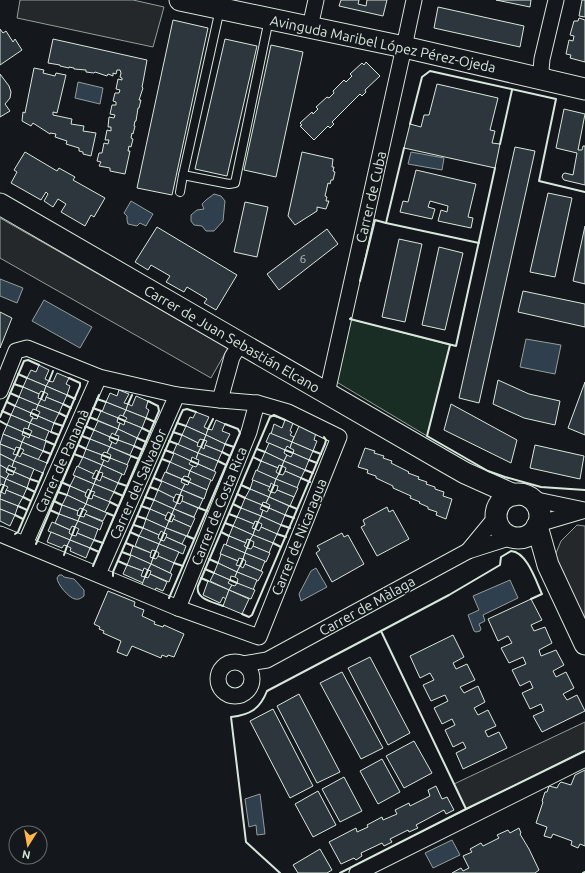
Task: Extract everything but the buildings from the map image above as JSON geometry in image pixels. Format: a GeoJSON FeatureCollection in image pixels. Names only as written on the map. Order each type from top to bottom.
{"type":"FeatureCollection","features":[{"type":"Feature","properties":{"kind":"main road","name":"Avinguda Maribel López Pérez-Ojeda"},"geometry":{"type":"LineString","coordinates":[[180,0],[220,8],[241,6],[269,19],[585,89]]}},
{"type":"Feature","properties":{"kind":"main road","name":"Carrer de Juan Sebastián Elcano"},"geometry":{"type":"LineString","coordinates":[[0,204],[465,473],[523,497]]}},
{"type":"Feature","properties":{"kind":"main road","name":"Carrer de Juan Sebastián Elcano"},"geometry":{"type":"LineString","coordinates":[[465,473],[496,516]]}},
{"type":"Feature","properties":{"kind":"main road"},"geometry":{"type":"LineString","coordinates":[[516,538],[530,534],[538,525],[540,518],[539,510],[536,504],[523,497],[507,497],[498,507],[496,516],[497,524],[506,534],[516,538],[532,548],[548,565]]}},
{"type":"Feature","properties":{"kind":"main road"},"geometry":{"type":"LineString","coordinates":[[538,525],[548,565],[585,644]]}},
{"type":"Feature","properties":{"kind":"street"},"geometry":{"type":"LineString","coordinates":[[310,28],[316,0]]}},
{"type":"Feature","properties":{"kind":"street","name":"Carrer de Cuba"},"geometry":{"type":"LineString","coordinates":[[326,393],[335,359],[414,0]]}},
{"type":"Feature","properties":{"kind":"street"},"geometry":{"type":"LineString","coordinates":[[545,80],[542,70],[542,59],[556,0]]}},
{"type":"Feature","properties":{"kind":"street"},"geometry":{"type":"LineString","coordinates":[[220,400],[232,358],[240,344]]}},
{"type":"Feature","properties":{"kind":"street"},"geometry":{"type":"LineString","coordinates":[[0,390],[16,351],[27,348],[99,377],[177,395],[257,403]]}},
{"type":"Feature","properties":{"kind":"street","name":"Carrer de Panamà"},"geometry":{"type":"LineString","coordinates":[[25,544],[99,377]]}},
{"type":"Feature","properties":{"kind":"street","name":"Carrer del Salvador"},"geometry":{"type":"LineString","coordinates":[[98,574],[177,395]]}},
{"type":"Feature","properties":{"kind":"street","name":"Carrer de Nicaragua"},"geometry":{"type":"LineString","coordinates":[[178,608],[259,637],[340,437],[288,412],[257,403]]}},
{"type":"Feature","properties":{"kind":"street","name":"Carrer de Costa Rica"},"geometry":{"type":"LineString","coordinates":[[178,608],[249,432],[257,403]]}},
{"type":"Feature","properties":{"kind":"street","name":"Carrer de Juan Sebastián Elcano"},"geometry":{"type":"LineString","coordinates":[[523,497],[585,510]]}},
{"type":"Feature","properties":{"kind":"street","name":"Carrer de Juan Sebastián Elcano"},"geometry":{"type":"LineString","coordinates":[[538,525],[585,510]]}},
{"type":"Feature","properties":{"kind":"street","name":"Carrer de Màlaga"},"geometry":{"type":"LineString","coordinates":[[468,551],[496,516]]}},
{"type":"Feature","properties":{"kind":"street"},"geometry":{"type":"LineString","coordinates":[[0,534],[178,608]]}},
{"type":"Feature","properties":{"kind":"street","name":"Carrer de Màlaga"},"geometry":{"type":"LineString","coordinates":[[243,664],[267,660],[468,551],[499,540],[516,538]]}},
{"type":"Feature","properties":{"kind":"street","name":"Carrer de Màlaga"},"geometry":{"type":"LineString","coordinates":[[251,685],[267,660]]}},
{"type":"Feature","properties":{"kind":"street"},"geometry":{"type":"LineString","coordinates":[[235,662],[243,664],[249,669],[252,678],[251,685],[242,694],[234,696],[227,694],[221,689],[218,682],[218,675],[221,668],[227,664],[235,662]]}},
{"type":"Feature","properties":{"kind":"street"},"geometry":{"type":"LineString","coordinates":[[357,873],[585,759]]}},
{"type":"Feature","properties":{"kind":"lane"},"geometry":{"type":"LineString","coordinates":[[180,192],[220,8]]}},
{"type":"Feature","properties":{"kind":"lane"},"geometry":{"type":"LineString","coordinates":[[183,175],[230,184],[235,183],[269,19]]}},
{"type":"Feature","properties":{"kind":"green space"},"geometry":{"type":"Polygon","coordinates":[[[350,319],[450,345],[427,436],[335,381],[350,319]]]}},
{"type":"Feature","properties":{"kind":"shaded area"},"geometry":{"type":"Polygon","coordinates":[[[20,0],[133,0],[164,7],[153,47],[17,18],[20,0]]]}},
{"type":"Feature","properties":{"kind":"shaded area"},"geometry":{"type":"Polygon","coordinates":[[[0,218],[228,348],[211,378],[0,258],[0,218]]]}},
{"type":"Feature","properties":{"kind":"shaded area"},"geometry":{"type":"Polygon","coordinates":[[[577,525],[585,526],[585,618],[554,558],[561,541],[577,525]]]}},
{"type":"Feature","properties":{"kind":"shaded area"},"geometry":{"type":"Polygon","coordinates":[[[585,722],[585,751],[466,809],[454,784],[585,722]]]}},
{"type":"Feature","properties":{"kind":"water"},"geometry":{"type":"Polygon","coordinates":[[[78,82],[103,88],[100,104],[75,98],[78,82]]]}},
{"type":"Feature","properties":{"kind":"water"},"geometry":{"type":"Polygon","coordinates":[[[411,152],[444,158],[442,170],[408,164],[411,152]]]}},
{"type":"Feature","properties":{"kind":"water"},"geometry":{"type":"Polygon","coordinates":[[[214,194],[221,196],[225,201],[223,221],[214,231],[206,231],[202,226],[194,225],[191,221],[191,215],[197,210],[204,209],[202,204],[214,194]]]}},
{"type":"Feature","properties":{"kind":"water"},"geometry":{"type":"Polygon","coordinates":[[[131,201],[153,214],[146,226],[140,223],[137,226],[128,224],[127,216],[124,213],[131,201]]]}},
{"type":"Feature","properties":{"kind":"water"},"geometry":{"type":"Polygon","coordinates":[[[0,279],[23,288],[17,303],[0,296],[0,279]]]}},
{"type":"Feature","properties":{"kind":"water"},"geometry":{"type":"Polygon","coordinates":[[[44,300],[92,327],[80,348],[32,321],[44,300]]]}},
{"type":"Feature","properties":{"kind":"water"},"geometry":{"type":"Polygon","coordinates":[[[526,339],[561,345],[555,374],[520,367],[526,339]]]}},
{"type":"Feature","properties":{"kind":"water"},"geometry":{"type":"Polygon","coordinates":[[[316,568],[327,587],[301,601],[299,594],[311,571],[316,568]]]}},
{"type":"Feature","properties":{"kind":"water"},"geometry":{"type":"Polygon","coordinates":[[[59,575],[74,579],[84,590],[84,596],[80,599],[75,599],[70,596],[59,584],[57,578],[59,575]]]}},
{"type":"Feature","properties":{"kind":"water"},"geometry":{"type":"Polygon","coordinates":[[[510,580],[518,598],[483,615],[485,621],[479,624],[481,629],[480,631],[474,631],[468,615],[479,610],[473,596],[510,580]]]}},
{"type":"Feature","properties":{"kind":"water"},"geometry":{"type":"Polygon","coordinates":[[[260,794],[265,834],[257,835],[256,825],[249,827],[245,799],[260,794]]]}},
{"type":"Feature","properties":{"kind":"water"},"geometry":{"type":"Polygon","coordinates":[[[452,840],[460,855],[433,868],[425,853],[452,840]]]}},
{"type":"Feature","properties":{"kind":"wall"},"geometry":{"type":"LineString","coordinates":[[410,124],[422,77],[430,71],[556,99],[539,181],[585,192]]}},
{"type":"Feature","properties":{"kind":"wall"},"geometry":{"type":"LineString","coordinates":[[500,144],[512,90]]}},
{"type":"Feature","properties":{"kind":"wall"},"geometry":{"type":"LineString","coordinates":[[360,281],[375,220],[386,223],[404,148]]}},
{"type":"Feature","properties":{"kind":"wall"},"geometry":{"type":"LineString","coordinates":[[351,318],[350,319],[456,346],[495,168]]}},
{"type":"Feature","properties":{"kind":"wall"},"geometry":{"type":"LineString","coordinates":[[386,223],[479,243]]}},
{"type":"Feature","properties":{"kind":"wall"},"geometry":{"type":"LineString","coordinates":[[450,345],[427,436],[488,471],[505,477],[541,487],[585,490]]}},
{"type":"Feature","properties":{"kind":"wall"},"geometry":{"type":"LineString","coordinates":[[0,417],[24,361],[28,360],[39,365]]}},
{"type":"Feature","properties":{"kind":"wall"},"geometry":{"type":"LineString","coordinates":[[49,381],[53,371]]}},
{"type":"Feature","properties":{"kind":"wall"},"geometry":{"type":"LineString","coordinates":[[18,374],[27,378]]}},
{"type":"Feature","properties":{"kind":"wall"},"geometry":{"type":"LineString","coordinates":[[47,463],[80,386],[80,383],[69,378]]}},
{"type":"Feature","properties":{"kind":"wall"},"geometry":{"type":"LineString","coordinates":[[14,384],[23,387]]}},
{"type":"Feature","properties":{"kind":"wall"},"geometry":{"type":"LineString","coordinates":[[41,399],[44,392]]}},
{"type":"Feature","properties":{"kind":"wall"},"geometry":{"type":"LineString","coordinates":[[10,393],[19,397]]}},
{"type":"Feature","properties":{"kind":"wall"},"geometry":{"type":"LineString","coordinates":[[67,395],[75,399]]}},
{"type":"Feature","properties":{"kind":"wall"},"geometry":{"type":"LineString","coordinates":[[36,544],[99,395]]}},
{"type":"Feature","properties":{"kind":"wall"},"geometry":{"type":"LineString","coordinates":[[128,404],[132,395]]}},
{"type":"Feature","properties":{"kind":"wall"},"geometry":{"type":"LineString","coordinates":[[97,399],[106,402]]}},
{"type":"Feature","properties":{"kind":"wall"},"geometry":{"type":"LineString","coordinates":[[93,566],[159,411],[158,406],[148,401]]}},
{"type":"Feature","properties":{"kind":"wall"},"geometry":{"type":"LineString","coordinates":[[7,402],[15,406]]}},
{"type":"Feature","properties":{"kind":"wall"},"geometry":{"type":"LineString","coordinates":[[63,404],[71,408]]}},
{"type":"Feature","properties":{"kind":"wall"},"geometry":{"type":"LineString","coordinates":[[93,408],[101,411]]}},
{"type":"Feature","properties":{"kind":"wall"},"geometry":{"type":"LineString","coordinates":[[113,576],[113,572],[183,410],[187,409],[196,412]]}},
{"type":"Feature","properties":{"kind":"wall"},"geometry":{"type":"LineString","coordinates":[[2,411],[11,415]]}},
{"type":"Feature","properties":{"kind":"wall"},"geometry":{"type":"LineString","coordinates":[[31,413],[38,416]]}},
{"type":"Feature","properties":{"kind":"wall"},"geometry":{"type":"LineString","coordinates":[[59,413],[67,417]]}},
{"type":"Feature","properties":{"kind":"wall"},"geometry":{"type":"LineString","coordinates":[[223,606],[202,597],[199,594],[198,586],[270,417],[274,415],[285,420]]}},
{"type":"Feature","properties":{"kind":"wall"},"geometry":{"type":"LineString","coordinates":[[89,417],[97,420]]}},
{"type":"Feature","properties":{"kind":"wall"},"geometry":{"type":"LineString","coordinates":[[118,418],[125,421]]}},
{"type":"Feature","properties":{"kind":"wall"},"geometry":{"type":"LineString","coordinates":[[146,418],[155,422]]}},
{"type":"Feature","properties":{"kind":"wall"},"geometry":{"type":"LineString","coordinates":[[208,429],[213,419]]}},
{"type":"Feature","properties":{"kind":"wall"},"geometry":{"type":"LineString","coordinates":[[0,421],[7,425]]}},
{"type":"Feature","properties":{"kind":"wall"},"geometry":{"type":"LineString","coordinates":[[54,423],[63,426]]}},
{"type":"Feature","properties":{"kind":"wall"},"geometry":{"type":"LineString","coordinates":[[177,423],[186,426]]}},
{"type":"Feature","properties":{"kind":"wall"},"geometry":{"type":"LineString","coordinates":[[169,598],[240,433],[238,429],[225,424]]}},
{"type":"Feature","properties":{"kind":"wall"},"geometry":{"type":"LineString","coordinates":[[85,426],[94,430]]}},
{"type":"Feature","properties":{"kind":"wall"},"geometry":{"type":"LineString","coordinates":[[142,428],[150,432]]}},
{"type":"Feature","properties":{"kind":"wall"},"geometry":{"type":"LineString","coordinates":[[23,432],[30,435]]}},
{"type":"Feature","properties":{"kind":"wall"},"geometry":{"type":"LineString","coordinates":[[51,432],[59,435]]}},
{"type":"Feature","properties":{"kind":"wall"},"geometry":{"type":"LineString","coordinates":[[173,432],[182,435]]}},
{"type":"Feature","properties":{"kind":"wall"},"geometry":{"type":"LineString","coordinates":[[82,436],[90,439]]}},
{"type":"Feature","properties":{"kind":"wall"},"geometry":{"type":"LineString","coordinates":[[110,437],[118,440]]}},
{"type":"Feature","properties":{"kind":"wall"},"geometry":{"type":"LineString","coordinates":[[242,614],[249,617],[252,615],[325,444],[326,440],[324,437]]}},
{"type":"Feature","properties":{"kind":"wall"},"geometry":{"type":"LineString","coordinates":[[137,438],[146,442]]}},
{"type":"Feature","properties":{"kind":"wall"},"geometry":{"type":"LineString","coordinates":[[201,447],[204,440]]}},
{"type":"Feature","properties":{"kind":"wall"},"geometry":{"type":"LineString","coordinates":[[46,441],[55,445]]}},
{"type":"Feature","properties":{"kind":"wall"},"geometry":{"type":"LineString","coordinates":[[169,441],[177,444]]}},
{"type":"Feature","properties":{"kind":"wall"},"geometry":{"type":"LineString","coordinates":[[225,444],[234,447]]}},
{"type":"Feature","properties":{"kind":"wall"},"geometry":{"type":"LineString","coordinates":[[78,445],[86,449]]}},
{"type":"Feature","properties":{"kind":"wall"},"geometry":{"type":"LineString","coordinates":[[134,446],[143,450]]}},
{"type":"Feature","properties":{"kind":"wall"},"geometry":{"type":"LineString","coordinates":[[17,455],[20,448]]}},
{"type":"Feature","properties":{"kind":"wall"},"geometry":{"type":"LineString","coordinates":[[257,449],[265,452]]}},
{"type":"Feature","properties":{"kind":"wall"},"geometry":{"type":"LineString","coordinates":[[165,450],[173,453]]}},
{"type":"Feature","properties":{"kind":"wall"},"geometry":{"type":"LineString","coordinates":[[285,450],[293,453]]}},
{"type":"Feature","properties":{"kind":"wall"},"geometry":{"type":"LineString","coordinates":[[43,451],[51,454]]}},
{"type":"Feature","properties":{"kind":"wall"},"geometry":{"type":"LineString","coordinates":[[313,451],[321,454]]}},
{"type":"Feature","properties":{"kind":"wall"},"geometry":{"type":"LineString","coordinates":[[222,452],[230,456]]}},
{"type":"Feature","properties":{"kind":"wall"},"geometry":{"type":"LineString","coordinates":[[74,454],[82,457]]}},
{"type":"Feature","properties":{"kind":"wall"},"geometry":{"type":"LineString","coordinates":[[102,455],[110,458]]}},
{"type":"Feature","properties":{"kind":"wall"},"geometry":{"type":"LineString","coordinates":[[131,456],[139,459]]}},
{"type":"Feature","properties":{"kind":"wall"},"geometry":{"type":"LineString","coordinates":[[253,457],[261,461]]}},
{"type":"Feature","properties":{"kind":"wall"},"geometry":{"type":"LineString","coordinates":[[162,459],[170,462]]}},
{"type":"Feature","properties":{"kind":"wall"},"geometry":{"type":"LineString","coordinates":[[309,460],[317,463]]}},
{"type":"Feature","properties":{"kind":"wall"},"geometry":{"type":"LineString","coordinates":[[191,461],[198,464]]}},
{"type":"Feature","properties":{"kind":"wall"},"geometry":{"type":"LineString","coordinates":[[218,461],[226,465]]}},
{"type":"Feature","properties":{"kind":"wall"},"geometry":{"type":"LineString","coordinates":[[279,474],[282,466]]}},
{"type":"Feature","properties":{"kind":"wall"},"geometry":{"type":"LineString","coordinates":[[7,469],[14,472]]}},
{"type":"Feature","properties":{"kind":"wall"},"geometry":{"type":"LineString","coordinates":[[305,470],[313,473]]}},
{"type":"Feature","properties":{"kind":"wall"},"geometry":{"type":"LineString","coordinates":[[96,479],[99,472]]}},
{"type":"Feature","properties":{"kind":"wall"},"geometry":{"type":"LineString","coordinates":[[15,534],[18,532],[43,473]]}},
{"type":"Feature","properties":{"kind":"wall"},"geometry":{"type":"LineString","coordinates":[[154,478],[161,481]]}},
{"type":"Feature","properties":{"kind":"wall"},"geometry":{"type":"LineString","coordinates":[[301,478],[310,482]]}},
{"type":"Feature","properties":{"kind":"wall"},"geometry":{"type":"LineString","coordinates":[[30,479],[39,482]]}},
{"type":"Feature","properties":{"kind":"wall"},"geometry":{"type":"LineString","coordinates":[[182,479],[189,482]]}},
{"type":"Feature","properties":{"kind":"wall"},"geometry":{"type":"LineString","coordinates":[[61,482],[70,486]]}},
{"type":"Feature","properties":{"kind":"wall"},"geometry":{"type":"LineString","coordinates":[[118,483],[127,486]]}},
{"type":"Feature","properties":{"kind":"wall"},"geometry":{"type":"LineString","coordinates":[[1,492],[4,485]]}},
{"type":"Feature","properties":{"kind":"wall"},"geometry":{"type":"LineString","coordinates":[[241,485],[250,489]]}},
{"type":"Feature","properties":{"kind":"wall"},"geometry":{"type":"LineString","coordinates":[[271,492],[274,485]]}},
{"type":"Feature","properties":{"kind":"wall"},"geometry":{"type":"LineString","coordinates":[[150,487],[158,490]]}},
{"type":"Feature","properties":{"kind":"wall"},"geometry":{"type":"LineString","coordinates":[[27,488],[35,492]]}},
{"type":"Feature","properties":{"kind":"wall"},"geometry":{"type":"LineString","coordinates":[[88,498],[91,491]]}},
{"type":"Feature","properties":{"kind":"wall"},"geometry":{"type":"LineString","coordinates":[[58,492],[67,495]]}},
{"type":"Feature","properties":{"kind":"wall"},"geometry":{"type":"LineString","coordinates":[[114,492],[123,496]]}},
{"type":"Feature","properties":{"kind":"wall"},"geometry":{"type":"LineString","coordinates":[[237,494],[245,498]]}},
{"type":"Feature","properties":{"kind":"wall"},"geometry":{"type":"LineString","coordinates":[[177,503],[180,495]]}},
{"type":"Feature","properties":{"kind":"wall"},"geometry":{"type":"LineString","coordinates":[[23,497],[31,501]]}},
{"type":"Feature","properties":{"kind":"wall"},"geometry":{"type":"LineString","coordinates":[[145,497],[154,500]]}},
{"type":"Feature","properties":{"kind":"wall"},"geometry":{"type":"LineString","coordinates":[[54,501],[62,505]]}},
{"type":"Feature","properties":{"kind":"wall"},"geometry":{"type":"LineString","coordinates":[[110,502],[118,506]]}},
{"type":"Feature","properties":{"kind":"wall"},"geometry":{"type":"LineString","coordinates":[[233,504],[241,508]]}},
{"type":"Feature","properties":{"kind":"wall"},"geometry":{"type":"LineString","coordinates":[[262,505],[269,508]]}},
{"type":"Feature","properties":{"kind":"wall"},"geometry":{"type":"LineString","coordinates":[[18,506],[27,510]]}},
{"type":"Feature","properties":{"kind":"wall"},"geometry":{"type":"LineString","coordinates":[[141,506],[150,509]]}},
{"type":"Feature","properties":{"kind":"wall"},"geometry":{"type":"LineString","coordinates":[[290,506],[297,509]]}},
{"type":"Feature","properties":{"kind":"wall"},"geometry":{"type":"LineString","coordinates":[[199,508],[207,511]]}},
{"type":"Feature","properties":{"kind":"wall"},"geometry":{"type":"LineString","coordinates":[[80,516],[83,509]]}},
{"type":"Feature","properties":{"kind":"wall"},"geometry":{"type":"LineString","coordinates":[[50,510],[59,514]]}},
{"type":"Feature","properties":{"kind":"wall"},"geometry":{"type":"LineString","coordinates":[[107,513],[114,516]]}},
{"type":"Feature","properties":{"kind":"wall"},"geometry":{"type":"LineString","coordinates":[[169,521],[172,514]]}},
{"type":"Feature","properties":{"kind":"wall"},"geometry":{"type":"LineString","coordinates":[[229,514],[237,517]]}},
{"type":"Feature","properties":{"kind":"wall"},"geometry":{"type":"LineString","coordinates":[[15,515],[23,519]]}},
{"type":"Feature","properties":{"kind":"wall"},"geometry":{"type":"LineString","coordinates":[[285,515],[294,518]]}},
{"type":"Feature","properties":{"kind":"wall"},"geometry":{"type":"LineString","coordinates":[[137,516],[146,519]]}},
{"type":"Feature","properties":{"kind":"wall"},"geometry":{"type":"LineString","coordinates":[[255,529],[258,522]]}},
{"type":"Feature","properties":{"kind":"wall"},"geometry":{"type":"LineString","coordinates":[[225,523],[233,526]]}},
{"type":"Feature","properties":{"kind":"wall"},"geometry":{"type":"LineString","coordinates":[[134,525],[143,528]]}},
{"type":"Feature","properties":{"kind":"wall"},"geometry":{"type":"LineString","coordinates":[[281,525],[290,528]]}},
{"type":"Feature","properties":{"kind":"wall"},"geometry":{"type":"LineString","coordinates":[[72,535],[75,527]]}},
{"type":"Feature","properties":{"kind":"wall"},"geometry":{"type":"LineString","coordinates":[[130,532],[139,536]]}},
{"type":"Feature","properties":{"kind":"wall"},"geometry":{"type":"LineString","coordinates":[[221,532],[229,536]]}},
{"type":"Feature","properties":{"kind":"wall"},"geometry":{"type":"LineString","coordinates":[[161,540],[164,533]]}},
{"type":"Feature","properties":{"kind":"wall"},"geometry":{"type":"LineString","coordinates":[[277,534],[286,537]]}},
{"type":"Feature","properties":{"kind":"wall"},"geometry":{"type":"LineString","coordinates":[[187,536],[194,539]]}},
{"type":"Feature","properties":{"kind":"wall"},"geometry":{"type":"LineString","coordinates":[[94,540],[103,543]]}},
{"type":"Feature","properties":{"kind":"wall"},"geometry":{"type":"LineString","coordinates":[[247,548],[250,540]]}},
{"type":"Feature","properties":{"kind":"wall"},"geometry":{"type":"LineString","coordinates":[[126,543],[133,546]]}},
{"type":"Feature","properties":{"kind":"wall"},"geometry":{"type":"LineString","coordinates":[[273,543],[281,547]]}},
{"type":"Feature","properties":{"kind":"wall"},"geometry":{"type":"LineString","coordinates":[[64,555],[67,546]]}},
{"type":"Feature","properties":{"kind":"wall"},"geometry":{"type":"LineString","coordinates":[[90,548],[99,552]]}},
{"type":"Feature","properties":{"kind":"wall"},"geometry":{"type":"LineString","coordinates":[[153,558],[156,551]]}},
{"type":"Feature","properties":{"kind":"wall"},"geometry":{"type":"LineString","coordinates":[[531,599],[542,594],[534,575],[522,556],[511,551],[501,557],[500,565],[449,595],[381,631],[466,809],[585,751]]}},
{"type":"Feature","properties":{"kind":"wall"},"geometry":{"type":"LineString","coordinates":[[122,552],[130,555]]}},
{"type":"Feature","properties":{"kind":"wall"},"geometry":{"type":"LineString","coordinates":[[209,559],[218,563]]}},
{"type":"Feature","properties":{"kind":"wall"},"geometry":{"type":"LineString","coordinates":[[240,566],[243,559]]}},
{"type":"Feature","properties":{"kind":"wall"},"geometry":{"type":"LineString","coordinates":[[118,561],[127,565]]}},
{"type":"Feature","properties":{"kind":"wall"},"geometry":{"type":"LineString","coordinates":[[174,563],[183,566]]}},
{"type":"Feature","properties":{"kind":"wall"},"geometry":{"type":"LineString","coordinates":[[205,569],[214,573]]}},
{"type":"Feature","properties":{"kind":"wall"},"geometry":{"type":"LineString","coordinates":[[145,577],[148,570]]}},
{"type":"Feature","properties":{"kind":"wall"},"geometry":{"type":"LineString","coordinates":[[201,578],[208,581]]}},
{"type":"Feature","properties":{"kind":"wall"},"geometry":{"type":"LineString","coordinates":[[230,580],[237,583]]}},
{"type":"Feature","properties":{"kind":"wall"},"geometry":{"type":"LineString","coordinates":[[280,873],[246,842],[231,717],[249,713],[258,707],[267,691],[381,631]]}},
{"type":"Feature","properties":{"kind":"wall"},"geometry":{"type":"LineString","coordinates":[[340,873],[466,809]]}}]}
